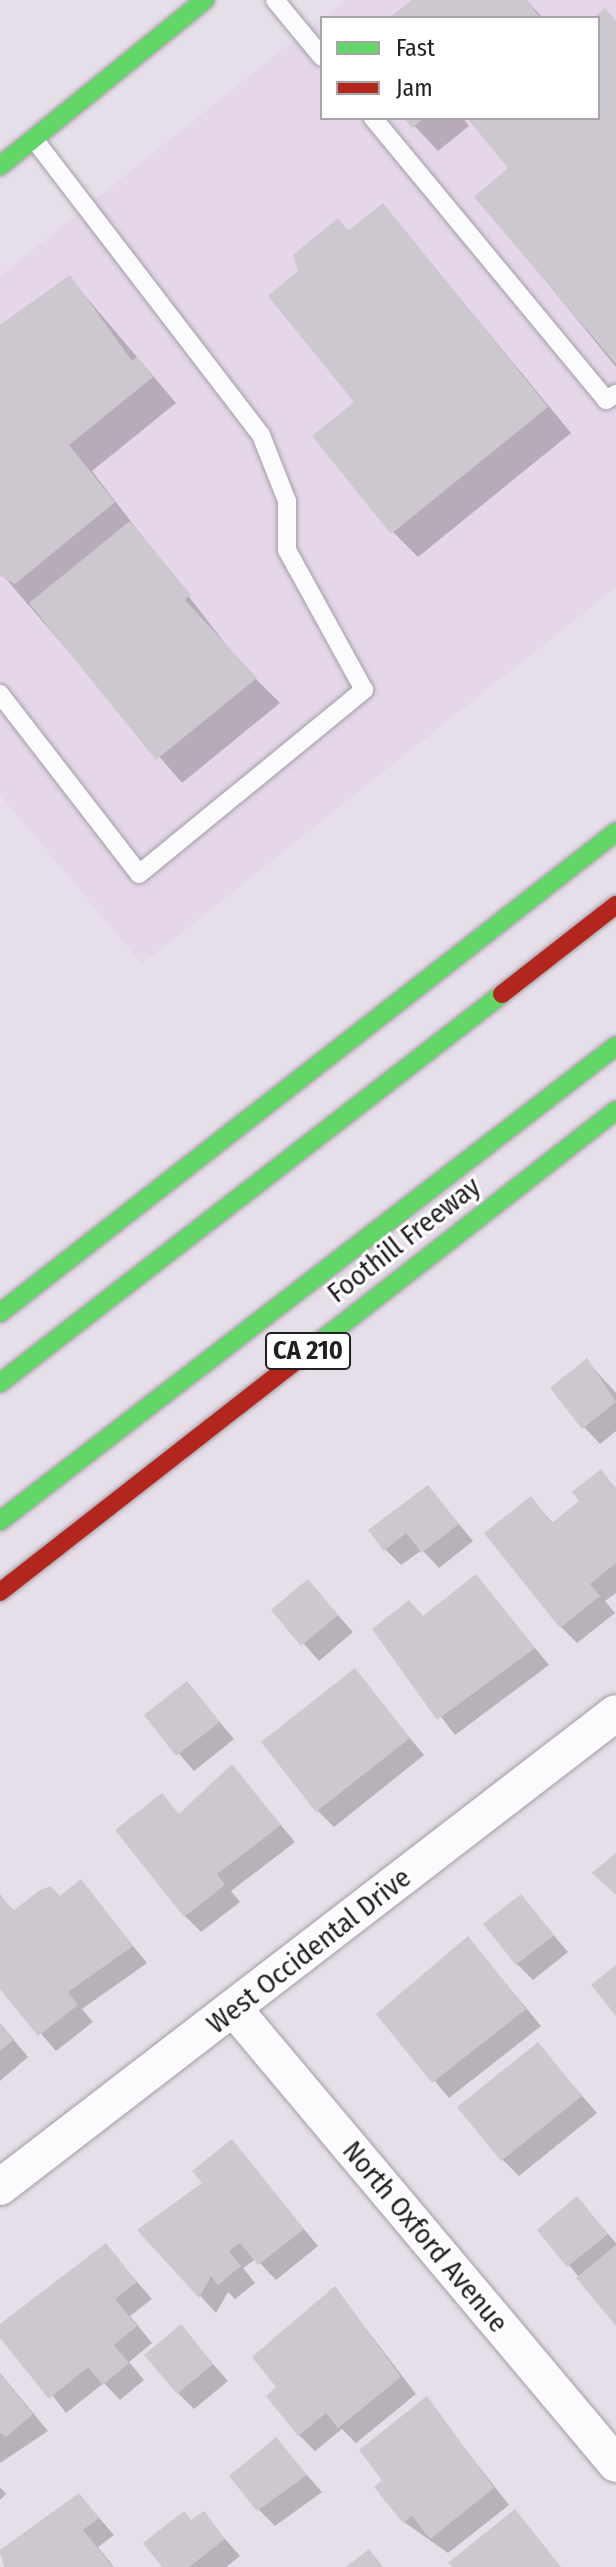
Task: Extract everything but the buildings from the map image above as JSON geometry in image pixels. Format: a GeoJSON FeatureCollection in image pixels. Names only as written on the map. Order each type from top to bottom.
{"type":"FeatureCollection","features":[{"type":"Feature","properties":{"kind":"main road"},"geometry":{"type":"LineString","coordinates":[[0,166],[205,0]]}},
{"type":"Feature","properties":{"kind":"main road"},"geometry":{"type":"LineString","coordinates":[[0,1313],[616,832]]}},
{"type":"Feature","properties":{"kind":"main road"},"geometry":{"type":"LineString","coordinates":[[0,1383],[616,905]]}},
{"type":"Feature","properties":{"kind":"main road"},"geometry":{"type":"LineString","coordinates":[[0,1521],[616,1046]]}},
{"type":"Feature","properties":{"kind":"main road","name":"Foothill Freeway"},"geometry":{"type":"LineString","coordinates":[[0,1592],[616,1110]]}},
{"type":"Feature","properties":{"kind":"street","name":"West Occidental Drive"},"geometry":{"type":"LineString","coordinates":[[0,2187],[616,1713]]}},
{"type":"Feature","properties":{"kind":"street","name":"North Oxford Avenue"},"geometry":{"type":"LineString","coordinates":[[234,2009],[616,2464]]}},
{"type":"Feature","properties":{"kind":"lane"},"geometry":{"type":"LineString","coordinates":[[275,0],[320,55]]}},
{"type":"Feature","properties":{"kind":"lane"},"geometry":{"type":"LineString","coordinates":[[375,120],[606,400],[616,394]]}},
{"type":"Feature","properties":{"kind":"lane"},"geometry":{"type":"LineString","coordinates":[[0,694],[139,874],[364,690],[287,550],[287,501],[261,435],[34,139]]}},
{"type":"Feature","properties":{"kind":"shaded area"},"geometry":{"type":"Polygon","coordinates":[[[345,0],[616,0],[616,587],[142,964],[0,795],[0,276],[320,20],[320,120],[600,120],[600,16],[325,16],[345,0]]]}},
{"type":"Feature","properties":{"kind":"traffic: fast"},"geometry":{"type":"LineString","coordinates":[[0,166],[205,0]]}},
{"type":"Feature","properties":{"kind":"traffic: fast"},"geometry":{"type":"LineString","coordinates":[[0,1313],[616,832]]}},
{"type":"Feature","properties":{"kind":"traffic: fast"},"geometry":{"type":"LineString","coordinates":[[0,1383],[502,994]]}},
{"type":"Feature","properties":{"kind":"traffic: fast"},"geometry":{"type":"LineString","coordinates":[[0,1521],[616,1046]]}},
{"type":"Feature","properties":{"kind":"traffic: fast"},"geometry":{"type":"LineString","coordinates":[[299,1358],[616,1110]]}},
{"type":"Feature","properties":{"kind":"traffic: jam"},"geometry":{"type":"LineString","coordinates":[[502,994],[616,905]]}},
{"type":"Feature","properties":{"kind":"traffic: jam"},"geometry":{"type":"LineString","coordinates":[[0,1592],[299,1358]]}}]}
